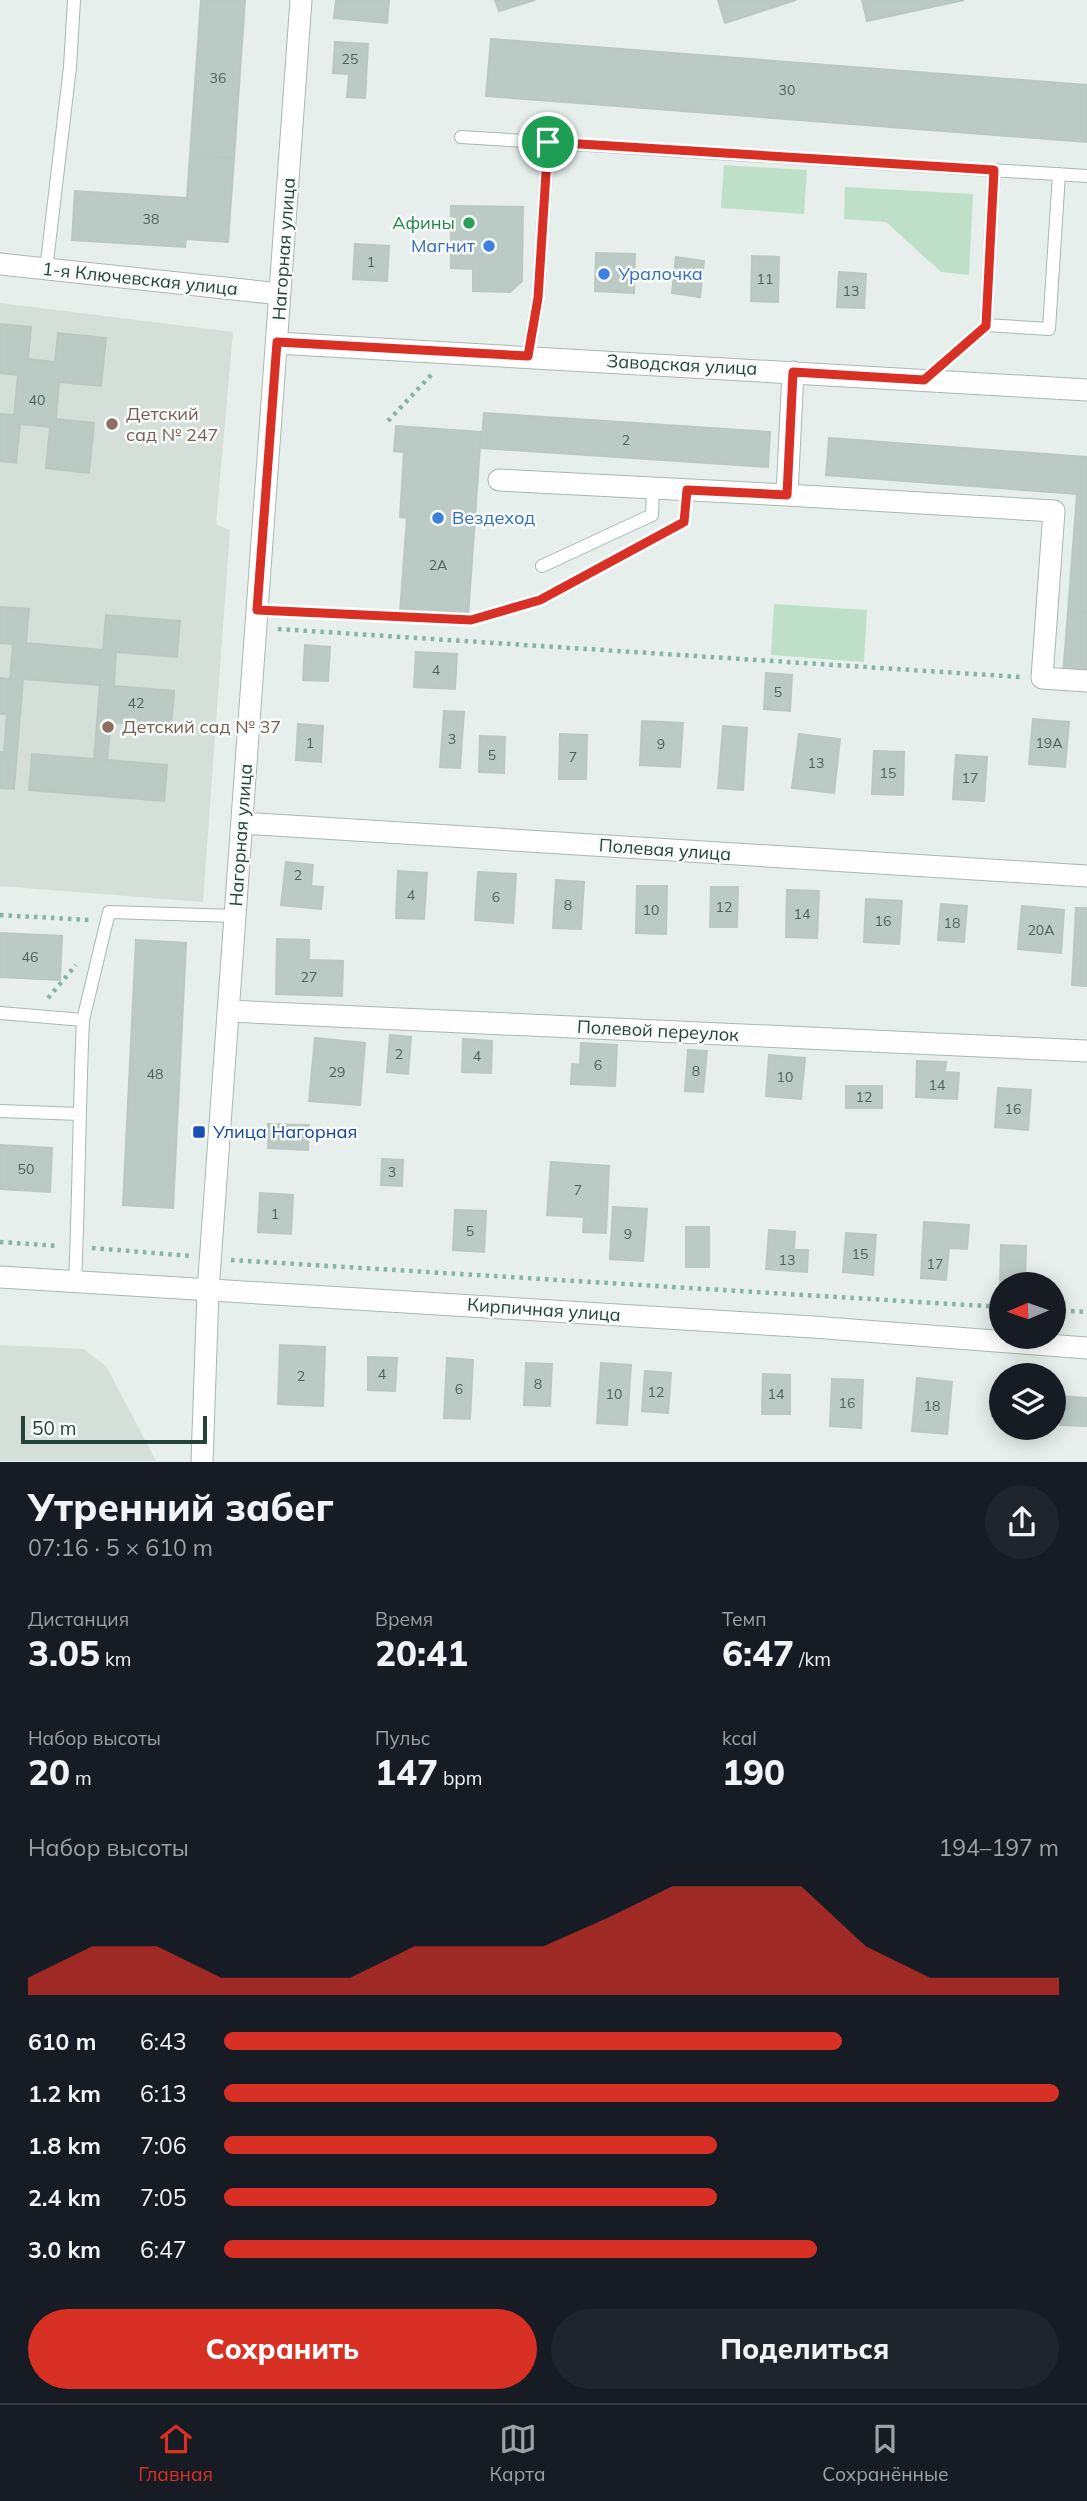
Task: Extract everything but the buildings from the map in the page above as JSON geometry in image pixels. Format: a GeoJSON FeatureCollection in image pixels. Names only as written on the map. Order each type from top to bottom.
{"type":"FeatureCollection","features":[{"type":"Feature","properties":{"kind":"street","name":"Нагорная улица"},"geometry":{"type":"LineString","coordinates":[[202,1461],[208,1291],[301,0]]}},
{"type":"Feature","properties":{"kind":"street","name":"1-я Ключевская улица"},"geometry":{"type":"LineString","coordinates":[[0,264],[280,295]]}},
{"type":"Feature","properties":{"kind":"street","name":"Заводская улица"},"geometry":{"type":"LineString","coordinates":[[277,342],[1087,390]]}},
{"type":"Feature","properties":{"kind":"street"},"geometry":{"type":"LineString","coordinates":[[787,495],[793,372]]}},
{"type":"Feature","properties":{"kind":"street"},"geometry":{"type":"LineString","coordinates":[[499,480],[1054,511],[1042,678],[1087,681]]}},
{"type":"Feature","properties":{"kind":"street","name":"Полевая улица"},"geometry":{"type":"LineString","coordinates":[[242,823],[1087,876]]}},
{"type":"Feature","properties":{"kind":"street","name":"Полевой переулок"},"geometry":{"type":"LineString","coordinates":[[228,1011],[1087,1051]]}},
{"type":"Feature","properties":{"kind":"street","name":"Кирпичная улица"},"geometry":{"type":"LineString","coordinates":[[0,1277],[814,1327],[1087,1348]]}},
{"type":"Feature","properties":{"kind":"lane"},"geometry":{"type":"LineString","coordinates":[[46,270],[74,0]]}},
{"type":"Feature","properties":{"kind":"lane"},"geometry":{"type":"LineString","coordinates":[[461,137],[1087,176]]}},
{"type":"Feature","properties":{"kind":"lane"},"geometry":{"type":"LineString","coordinates":[[528,356],[538,298],[548,142]]}},
{"type":"Feature","properties":{"kind":"lane"},"geometry":{"type":"LineString","coordinates":[[994,170],[986,326],[1049,329],[1059,174]]}},
{"type":"Feature","properties":{"kind":"lane"},"geometry":{"type":"LineString","coordinates":[[542,566],[652,515],[653,488]]}},
{"type":"Feature","properties":{"kind":"lane"},"geometry":{"type":"LineString","coordinates":[[75,1282],[81,1169],[79,1114],[83,1020],[109,912],[235,916]]}},
{"type":"Feature","properties":{"kind":"lane"},"geometry":{"type":"LineString","coordinates":[[0,1013],[83,1020]]}},
{"type":"Feature","properties":{"kind":"lane"},"geometry":{"type":"LineString","coordinates":[[0,1111],[79,1114]]}},
{"type":"Feature","properties":{"kind":"path"},"geometry":{"type":"LineString","coordinates":[[924,380],[986,326]]}},
{"type":"Feature","properties":{"kind":"path"},"geometry":{"type":"LineString","coordinates":[[388,421],[452,352]]}},
{"type":"Feature","properties":{"kind":"path"},"geometry":{"type":"LineString","coordinates":[[257,619],[471,620],[540,600],[684,522],[687,490]]}},
{"type":"Feature","properties":{"kind":"path"},"geometry":{"type":"LineString","coordinates":[[257,619],[1042,678]]}},
{"type":"Feature","properties":{"kind":"path"},"geometry":{"type":"LineString","coordinates":[[0,915],[107,921]]}},
{"type":"Feature","properties":{"kind":"path"},"geometry":{"type":"LineString","coordinates":[[33,1015],[78,962]]}},
{"type":"Feature","properties":{"kind":"path"},"geometry":{"type":"LineString","coordinates":[[0,1242],[171,1252],[211,1259],[989,1306]]}},
{"type":"Feature","properties":{"kind":"path"},"geometry":{"type":"LineString","coordinates":[[1066,1311],[1087,1312]]}},
{"type":"Feature","properties":{"kind":"shaded area","name":"Детский сад № 37"},"geometry":{"type":"Polygon","coordinates":[[[0,303],[233,332],[216,524],[230,530],[203,902],[0,886],[0,303]]]}},
{"type":"Feature","properties":{"kind":"shaded area"},"geometry":{"type":"Polygon","coordinates":[[[0,1345],[83,1349],[106,1366],[156,1461],[0,1461],[0,1345]]]}},
{"type":"Feature","properties":{"kind":"green space"},"geometry":{"type":"Polygon","coordinates":[[[724,165],[807,170],[804,214],[721,208],[724,165]]]}},
{"type":"Feature","properties":{"kind":"green space"},"geometry":{"type":"Polygon","coordinates":[[[845,187],[973,194],[969,275],[941,272],[886,222],[844,219],[845,187]]]}},
{"type":"Feature","properties":{"kind":"green space"},"geometry":{"type":"Polygon","coordinates":[[[774,604],[867,610],[864,662],[771,655],[774,604]]]}},
{"type":"Feature","properties":{"kind":"place","name":"Афины"},"geometry":{"type":"Point","coordinates":[469,223]}},
{"type":"Feature","properties":{"kind":"place","name":"Магнит"},"geometry":{"type":"Point","coordinates":[489,246]}},
{"type":"Feature","properties":{"kind":"place","name":"Уралочка"},"geometry":{"type":"Point","coordinates":[604,274]}},
{"type":"Feature","properties":{"kind":"place","name":"Детский сад № 247"},"geometry":{"type":"Point","coordinates":[112,424]}},
{"type":"Feature","properties":{"kind":"place","name":"Вездеход"},"geometry":{"type":"Point","coordinates":[438,518]}},
{"type":"Feature","properties":{"kind":"place","name":"Детский сад № 37"},"geometry":{"type":"Point","coordinates":[108,727]}},
{"type":"Feature","properties":{"kind":"place","name":"Улица Нагорная"},"geometry":{"type":"Point","coordinates":[199,1132]}},
{"type":"Feature","properties":{"kind":"route"},"geometry":{"type":"LineString","coordinates":[[548,142],[994,170],[986,326],[924,380],[793,372],[787,495],[687,490],[684,522],[540,600],[471,620],[257,610],[277,342],[528,356],[538,298],[548,142]]}}]}
